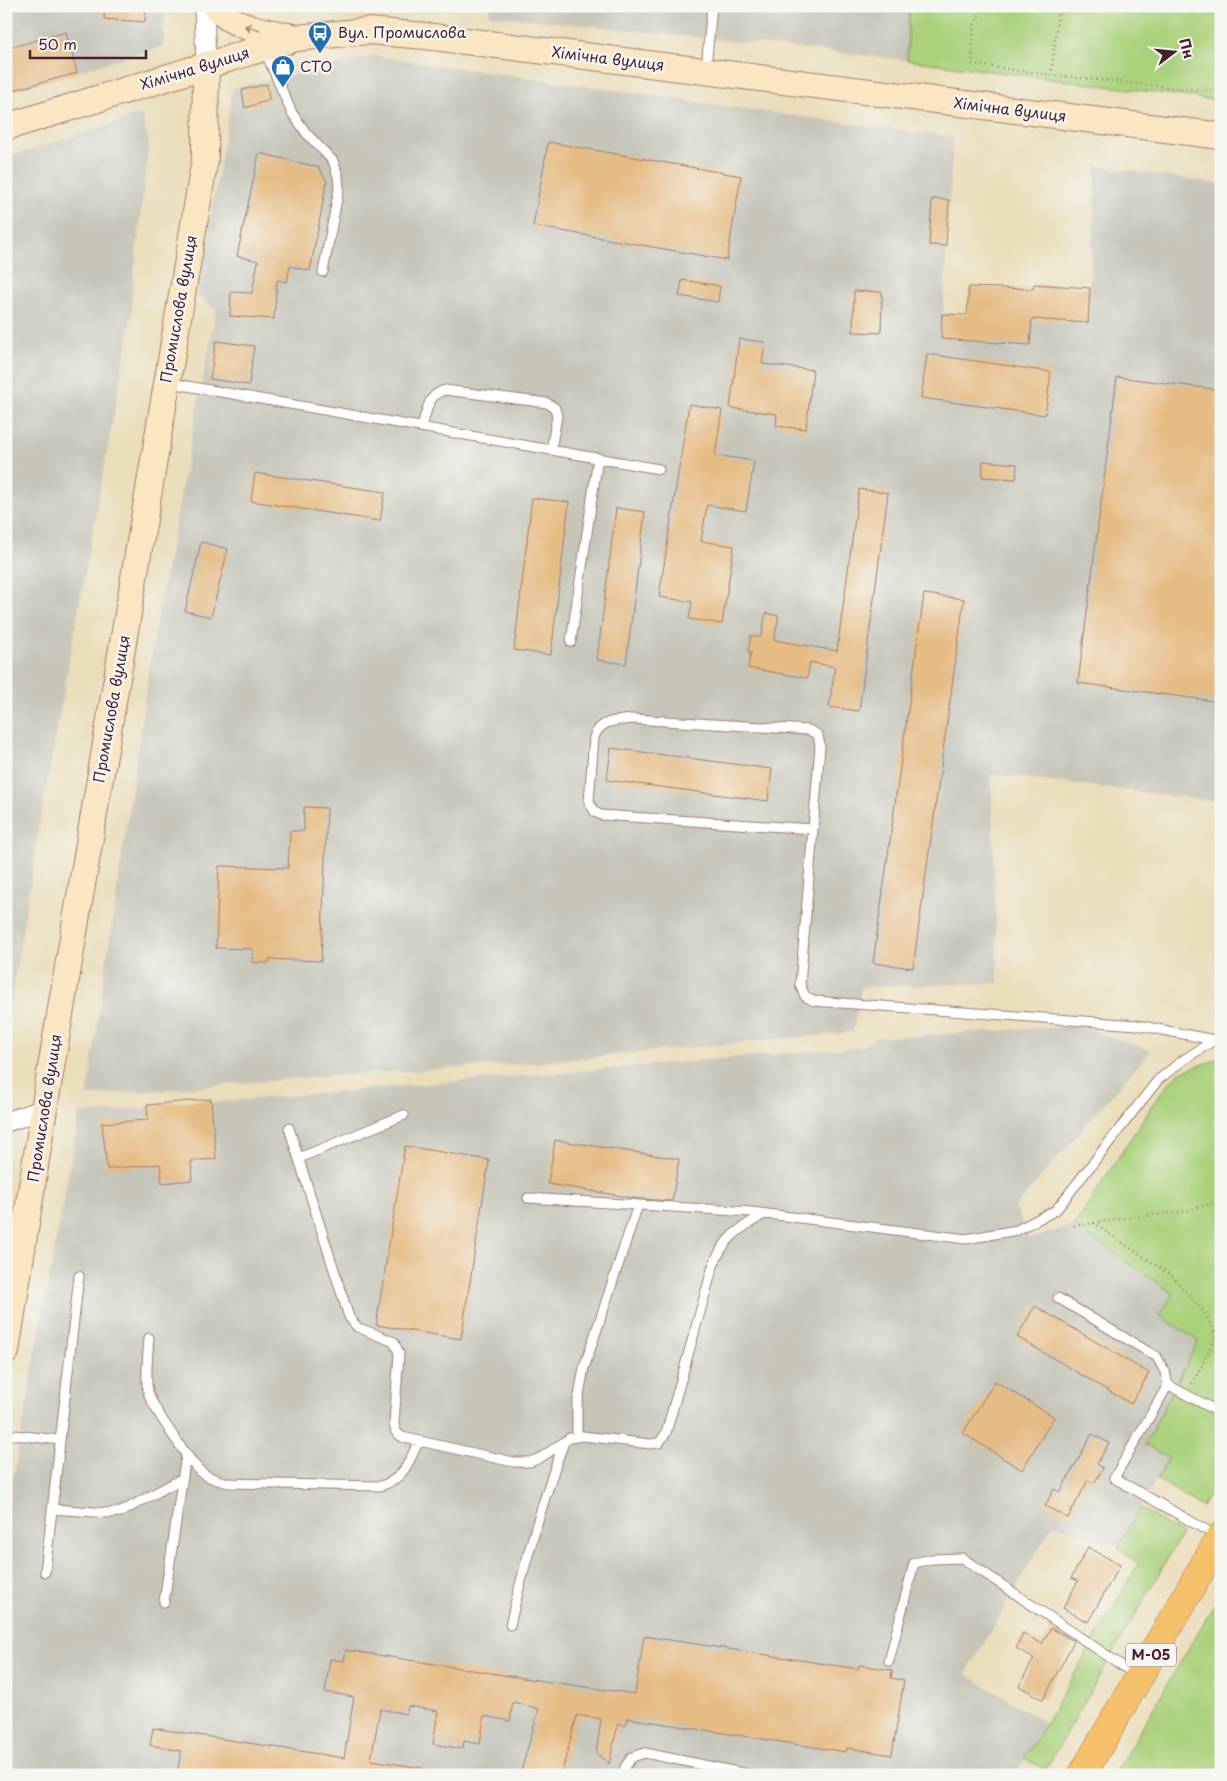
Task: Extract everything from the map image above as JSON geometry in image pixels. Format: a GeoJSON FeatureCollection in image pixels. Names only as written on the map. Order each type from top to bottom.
{"type":"FeatureCollection","features":[{"type":"Feature","properties":{"kind":"main road"},"geometry":{"type":"LineString","coordinates":[[215,6],[233,22],[250,28],[296,38]]}},
{"type":"Feature","properties":{"kind":"main road","name":"Хімічна вулиця"},"geometry":{"type":"LineString","coordinates":[[6,127],[296,38],[368,30],[1221,136]]}},
{"type":"Feature","properties":{"kind":"main road","name":"Промислова вулиця"},"geometry":{"type":"LineString","coordinates":[[6,1351],[12,1284],[44,1109],[205,159],[206,65]]}},
{"type":"Feature","properties":{"kind":"main road","name":"М-05"},"geometry":{"type":"LineString","coordinates":[[1082,1775],[1220,1537]]}},
{"type":"Feature","properties":{"kind":"street"},"geometry":{"type":"LineString","coordinates":[[204,6],[206,65]]}},
{"type":"Feature","properties":{"kind":"street"},"geometry":{"type":"LineString","coordinates":[[6,1122],[44,1109]]}},
{"type":"Feature","properties":{"kind":"lane"},"geometry":{"type":"LineString","coordinates":[[705,72],[712,6]]}},
{"type":"Feature","properties":{"kind":"lane"},"geometry":{"type":"LineString","coordinates":[[264,48],[292,113],[306,134],[334,161],[338,176],[339,189],[322,272]]}},
{"type":"Feature","properties":{"kind":"lane"},"geometry":{"type":"LineString","coordinates":[[167,382],[659,469]]}},
{"type":"Feature","properties":{"kind":"lane"},"geometry":{"type":"LineString","coordinates":[[422,427],[431,399],[436,392],[445,390],[547,403],[555,408],[557,416],[551,450]]}},
{"type":"Feature","properties":{"kind":"lane"},"geometry":{"type":"LineString","coordinates":[[571,642],[598,458]]}},
{"type":"Feature","properties":{"kind":"lane"},"geometry":{"type":"LineString","coordinates":[[813,829],[601,815],[595,812],[589,802],[594,737],[597,729],[605,722],[633,719],[810,730],[818,735],[820,746],[800,985],[805,996],[814,1001],[1137,1025],[1217,1040]]}},
{"type":"Feature","properties":{"kind":"lane"},"geometry":{"type":"LineString","coordinates":[[528,1198],[764,1214],[966,1239],[1016,1230],[1056,1210],[1158,1080],[1182,1061],[1217,1040]]}},
{"type":"Feature","properties":{"kind":"lane"},"geometry":{"type":"LineString","coordinates":[[299,1158],[404,1115]]}},
{"type":"Feature","properties":{"kind":"lane"},"geometry":{"type":"LineString","coordinates":[[289,1128],[349,1317],[357,1327],[394,1342],[399,1353],[394,1424],[396,1432],[402,1437],[513,1462],[530,1462],[570,1438],[583,1436],[650,1444],[659,1443],[666,1433],[713,1266],[720,1249],[735,1232],[764,1214]]}},
{"type":"Feature","properties":{"kind":"lane"},"geometry":{"type":"LineString","coordinates":[[577,1437],[577,1406],[584,1368],[638,1205]]}},
{"type":"Feature","properties":{"kind":"lane"},"geometry":{"type":"LineString","coordinates":[[45,1572],[79,1276]]}},
{"type":"Feature","properties":{"kind":"lane"},"geometry":{"type":"LineString","coordinates":[[1058,1298],[1157,1357],[1165,1372],[1168,1385],[1114,1478],[1220,1537]]}},
{"type":"Feature","properties":{"kind":"lane"},"geometry":{"type":"LineString","coordinates":[[149,1338],[148,1392],[150,1398],[186,1455],[203,1474],[215,1480],[229,1483],[380,1486],[391,1483],[402,1475],[419,1441]]}},
{"type":"Feature","properties":{"kind":"lane"},"geometry":{"type":"LineString","coordinates":[[1168,1385],[1221,1413]]}},
{"type":"Feature","properties":{"kind":"lane"},"geometry":{"type":"LineString","coordinates":[[6,1434],[60,1440]]}},
{"type":"Feature","properties":{"kind":"lane"},"geometry":{"type":"LineString","coordinates":[[510,1625],[530,1546],[547,1489],[564,1442]]}},
{"type":"Feature","properties":{"kind":"lane"},"geometry":{"type":"LineString","coordinates":[[164,1602],[186,1455]]}},
{"type":"Feature","properties":{"kind":"lane"},"geometry":{"type":"LineString","coordinates":[[52,1509],[120,1512],[183,1478]]}},
{"type":"Feature","properties":{"kind":"lane"},"geometry":{"type":"LineString","coordinates":[[890,1661],[914,1563],[962,1558],[1139,1676]]}},
{"type":"Feature","properties":{"kind":"lane"},"geometry":{"type":"LineString","coordinates":[[624,1775],[625,1767],[632,1757],[645,1753],[752,1775]]}},
{"type":"Feature","properties":{"kind":"path"},"geometry":{"type":"LineString","coordinates":[[983,6],[974,26],[972,64],[1051,75],[1199,90],[1221,90]]}},
{"type":"Feature","properties":{"kind":"path"},"geometry":{"type":"LineString","coordinates":[[1051,75],[1059,6]]}},
{"type":"Feature","properties":{"kind":"path"},"geometry":{"type":"LineString","coordinates":[[1074,1226],[1133,1217],[1187,1212],[1221,1200]]}},
{"type":"Feature","properties":{"kind":"path"},"geometry":{"type":"LineString","coordinates":[[1093,1223],[1172,1275],[1206,1314],[1216,1337]]}},
{"type":"Feature","properties":{"kind":"path"},"geometry":{"type":"LineString","coordinates":[[1187,1395],[1216,1337],[1221,1335]]}},
{"type":"Feature","properties":{"kind":"shaded area"},"geometry":{"type":"Polygon","coordinates":[[[6,6],[166,6],[163,46],[6,93],[6,6]]]}},
{"type":"Feature","properties":{"kind":"shaded area"},"geometry":{"type":"Polygon","coordinates":[[[490,6],[909,6],[907,60],[489,15],[490,6]]]}},
{"type":"Feature","properties":{"kind":"shaded area"},"geometry":{"type":"Polygon","coordinates":[[[375,56],[953,137],[943,314],[1087,323],[1097,166],[1221,184],[1221,802],[991,774],[998,983],[861,987],[853,1032],[532,1063],[315,1077],[87,1096],[156,623],[216,310],[197,296],[233,88],[375,56]]]}},
{"type":"Feature","properties":{"kind":"shaded area"},"geometry":{"type":"Polygon","coordinates":[[[141,114],[149,142],[132,292],[132,314],[40,822],[6,1034],[6,158],[141,114]]]}},
{"type":"Feature","properties":{"kind":"shaded area"},"geometry":{"type":"Polygon","coordinates":[[[1077,1026],[1151,1050],[1015,1207],[1030,1238],[1074,1226],[1174,1294],[1159,1315],[1198,1341],[1145,1445],[1169,1457],[1118,1547],[1053,1524],[966,1674],[1046,1723],[1015,1775],[6,1775],[6,1517],[79,1114],[861,1047],[875,1038],[1077,1026]]]}},
{"type":"Feature","properties":{"kind":"green space"},"geometry":{"type":"Polygon","coordinates":[[[909,6],[1221,6],[1221,101],[907,60],[909,6]]]}},
{"type":"Feature","properties":{"kind":"green space"},"geometry":{"type":"Polygon","coordinates":[[[1221,1058],[1221,1475],[1202,1507],[1157,1479],[1169,1457],[1145,1445],[1198,1341],[1159,1315],[1174,1294],[1074,1226],[1159,1095],[1178,1073],[1221,1058]]]}},
{"type":"Feature","properties":{"kind":"green space"},"geometry":{"type":"Polygon","coordinates":[[[1140,1508],[1182,1534],[1045,1770],[1024,1758],[1138,1564],[1118,1547],[1140,1508]]]}},
{"type":"Feature","properties":{"kind":"green space"},"geometry":{"type":"Polygon","coordinates":[[[1221,1593],[1221,1775],[1114,1775],[1221,1593]]]}},
{"type":"Feature","properties":{"kind":"building"},"geometry":{"type":"Polygon","coordinates":[[[105,6],[146,6],[145,22],[104,19],[105,6]]]}},
{"type":"Feature","properties":{"kind":"building"},"geometry":{"type":"Polygon","coordinates":[[[66,32],[77,73],[6,92],[6,49],[66,32]]]}},
{"type":"Feature","properties":{"kind":"building"},"geometry":{"type":"Polygon","coordinates":[[[267,84],[269,100],[245,108],[242,90],[267,84]]]}},
{"type":"Feature","properties":{"kind":"building"},"geometry":{"type":"Polygon","coordinates":[[[548,142],[741,176],[727,260],[533,226],[548,142]]]}},
{"type":"Feature","properties":{"kind":"building"},"geometry":{"type":"Polygon","coordinates":[[[259,153],[318,167],[327,181],[310,271],[290,266],[287,282],[277,280],[274,319],[230,316],[231,292],[252,293],[258,261],[237,256],[259,153]]]}},
{"type":"Feature","properties":{"kind":"building"},"geometry":{"type":"Polygon","coordinates":[[[932,199],[949,200],[946,246],[929,245],[932,199]]]}},
{"type":"Feature","properties":{"kind":"building"},"geometry":{"type":"Polygon","coordinates":[[[682,280],[720,286],[718,302],[679,296],[682,280]]]}},
{"type":"Feature","properties":{"kind":"building"},"geometry":{"type":"Polygon","coordinates":[[[1034,284],[1090,288],[1088,323],[1032,319],[1030,345],[941,339],[942,314],[967,315],[969,287],[1033,289],[1034,284]]]}},
{"type":"Feature","properties":{"kind":"building"},"geometry":{"type":"Polygon","coordinates":[[[854,291],[882,292],[881,333],[853,332],[854,291]]]}},
{"type":"Feature","properties":{"kind":"building"},"geometry":{"type":"Polygon","coordinates":[[[739,339],[765,342],[762,364],[813,370],[806,429],[776,426],[777,414],[730,408],[739,339]]]}},
{"type":"Feature","properties":{"kind":"building"},"geometry":{"type":"Polygon","coordinates":[[[216,341],[254,346],[249,385],[210,379],[216,341]]]}},
{"type":"Feature","properties":{"kind":"building"},"geometry":{"type":"Polygon","coordinates":[[[927,354],[1051,372],[1045,415],[921,398],[927,354]]]}},
{"type":"Feature","properties":{"kind":"building"},"geometry":{"type":"Polygon","coordinates":[[[1117,377],[1221,390],[1221,702],[1078,683],[1117,377]]]}},
{"type":"Feature","properties":{"kind":"building"},"geometry":{"type":"Polygon","coordinates":[[[689,404],[722,410],[715,455],[754,461],[746,511],[707,505],[701,541],[734,546],[722,624],[689,619],[692,602],[659,597],[689,404]]]}},
{"type":"Feature","properties":{"kind":"building"},"geometry":{"type":"Polygon","coordinates":[[[983,461],[1017,464],[1016,479],[982,477],[983,461]]]}},
{"type":"Feature","properties":{"kind":"building"},"geometry":{"type":"Polygon","coordinates":[[[255,473],[385,492],[380,521],[251,501],[255,473]]]}},
{"type":"Feature","properties":{"kind":"building"},"geometry":{"type":"Polygon","coordinates":[[[859,489],[888,493],[859,711],[829,707],[835,667],[810,662],[807,678],[748,668],[751,652],[748,652],[751,636],[761,637],[766,613],[779,616],[774,640],[837,651],[859,489]]]}},
{"type":"Feature","properties":{"kind":"building"},"geometry":{"type":"Polygon","coordinates":[[[532,498],[569,502],[551,655],[514,650],[532,498]]]}},
{"type":"Feature","properties":{"kind":"building"},"geometry":{"type":"Polygon","coordinates":[[[616,508],[645,512],[626,664],[597,660],[616,508]]]}},
{"type":"Feature","properties":{"kind":"building"},"geometry":{"type":"Polygon","coordinates":[[[201,542],[228,549],[211,617],[185,611],[201,542]]]}},
{"type":"Feature","properties":{"kind":"building"},"geometry":{"type":"Polygon","coordinates":[[[924,594],[964,599],[913,968],[873,963],[924,594]]]}},
{"type":"Feature","properties":{"kind":"building"},"geometry":{"type":"Polygon","coordinates":[[[611,748],[772,769],[768,801],[607,780],[611,748]]]}},
{"type":"Feature","properties":{"kind":"building"},"geometry":{"type":"Polygon","coordinates":[[[304,807],[327,808],[321,961],[269,959],[269,963],[252,962],[253,949],[216,948],[219,866],[288,868],[290,831],[304,831],[304,807]]]}},
{"type":"Feature","properties":{"kind":"building"},"geometry":{"type":"Polygon","coordinates":[[[211,1099],[216,1159],[191,1161],[192,1180],[162,1183],[160,1164],[107,1169],[102,1123],[148,1120],[147,1105],[211,1099]]]}},
{"type":"Feature","properties":{"kind":"building"},"geometry":{"type":"Polygon","coordinates":[[[555,1140],[679,1159],[672,1201],[640,1199],[548,1184],[555,1140]]]}},
{"type":"Feature","properties":{"kind":"building"},"geometry":{"type":"Polygon","coordinates":[[[405,1146],[489,1160],[461,1339],[376,1325],[405,1146]]]}},
{"type":"Feature","properties":{"kind":"building"},"geometry":{"type":"Polygon","coordinates":[[[1035,1306],[1149,1373],[1131,1404],[1017,1337],[1035,1306]]]}},
{"type":"Feature","properties":{"kind":"building"},"geometry":{"type":"Polygon","coordinates":[[[995,1381],[1054,1417],[1022,1470],[963,1433],[995,1381]]]}},
{"type":"Feature","properties":{"kind":"building"},"geometry":{"type":"Polygon","coordinates":[[[1092,1434],[1109,1443],[1097,1464],[1103,1468],[1094,1483],[1088,1480],[1068,1518],[1045,1506],[1054,1489],[1060,1492],[1092,1434]]]}},
{"type":"Feature","properties":{"kind":"building"},"geometry":{"type":"Polygon","coordinates":[[[1088,1547],[1120,1565],[1088,1622],[1063,1608],[1078,1581],[1071,1578],[1088,1547]]]}},
{"type":"Feature","properties":{"kind":"building"},"geometry":{"type":"Polygon","coordinates":[[[1051,1628],[1074,1641],[1043,1700],[1019,1686],[1034,1658],[1016,1648],[1023,1633],[1042,1644],[1051,1628]]]}},
{"type":"Feature","properties":{"kind":"building"},"geometry":{"type":"Polygon","coordinates":[[[644,1636],[858,1669],[859,1665],[892,1670],[891,1678],[904,1680],[892,1755],[847,1748],[846,1752],[627,1718],[626,1726],[618,1723],[609,1764],[596,1753],[601,1719],[577,1715],[561,1775],[520,1775],[539,1709],[513,1702],[510,1721],[484,1716],[480,1744],[464,1741],[463,1749],[433,1744],[438,1711],[408,1706],[407,1714],[380,1709],[371,1760],[422,1768],[421,1775],[177,1775],[181,1751],[150,1745],[153,1728],[344,1758],[354,1697],[325,1692],[330,1659],[344,1661],[346,1650],[635,1694],[644,1636]]]}},
{"type":"Feature","properties":{"kind":"place","name":"Вул. Промислова"},"geometry":{"type":"Point","coordinates":[320,54]}},
{"type":"Feature","properties":{"kind":"place","name":"СТО"},"geometry":{"type":"Point","coordinates":[283,88]}}]}
